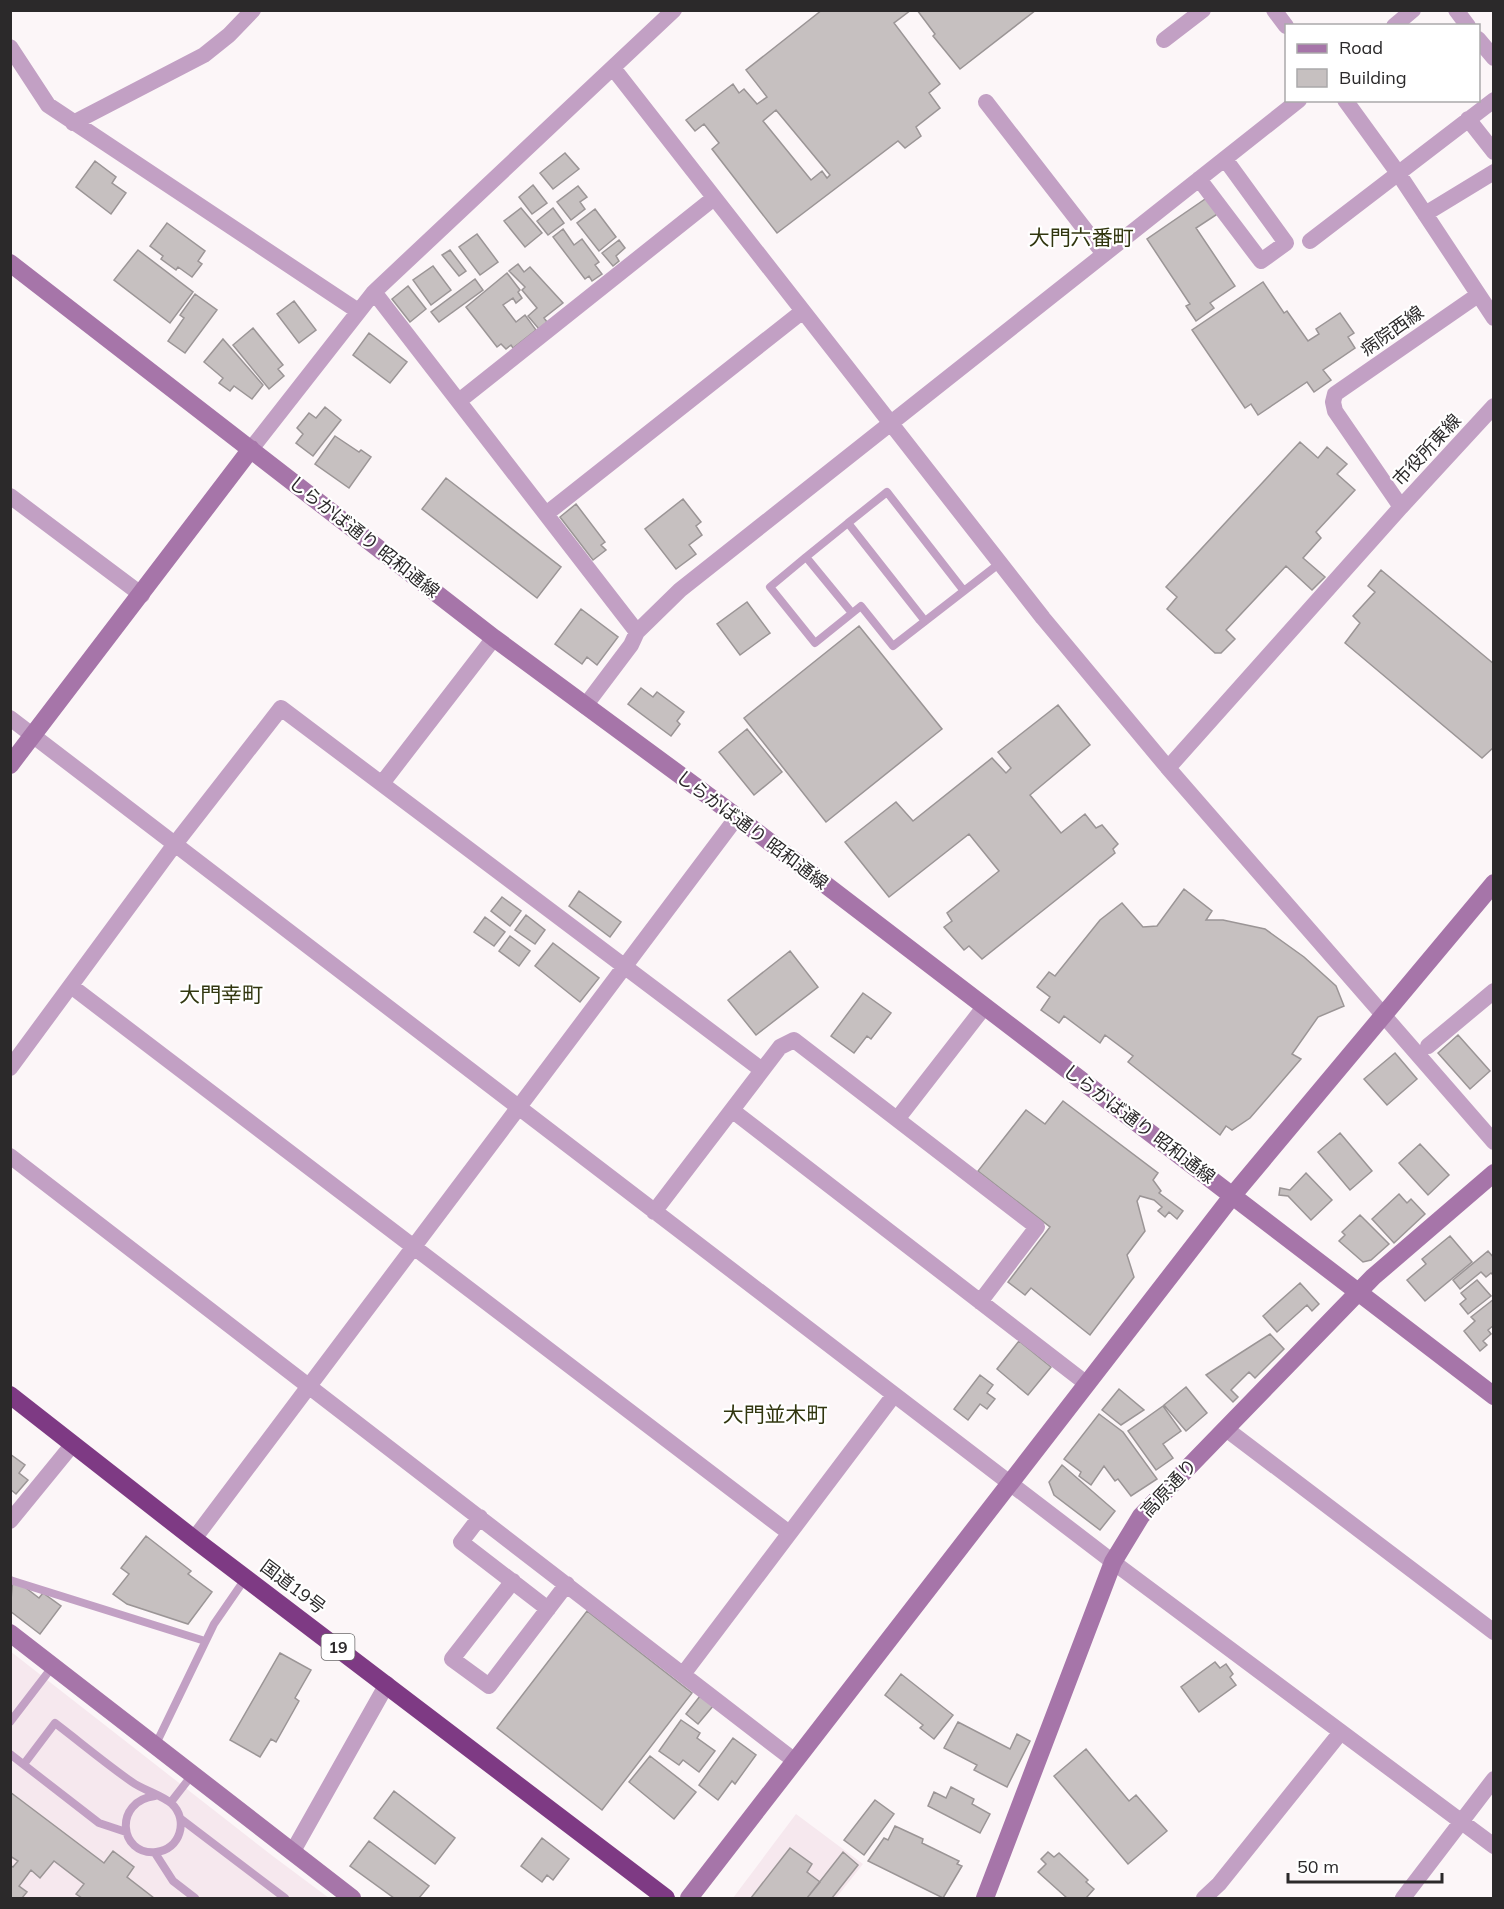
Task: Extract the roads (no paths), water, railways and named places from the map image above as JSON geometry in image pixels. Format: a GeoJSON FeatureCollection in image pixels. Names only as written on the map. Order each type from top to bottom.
{"type":"FeatureCollection","features":[{"type":"Feature","properties":{"kind":"highway","name":"国道19号"},"geometry":{"type":"LineString","coordinates":[[10,1395],[194,1539],[666,1899]]}},
{"type":"Feature","properties":{"kind":"street"},"geometry":{"type":"LineString","coordinates":[[73,123],[204,56],[229,35],[253,10]]}},
{"type":"Feature","properties":{"kind":"street"},"geometry":{"type":"LineString","coordinates":[[10,765],[374,292],[674,10]]}},
{"type":"Feature","properties":{"kind":"street"},"geometry":{"type":"LineString","coordinates":[[1164,40],[1203,10]]}},
{"type":"Feature","properties":{"kind":"street"},"geometry":{"type":"LineString","coordinates":[[1274,10],[1285,24]]}},
{"type":"Feature","properties":{"kind":"street"},"geometry":{"type":"LineString","coordinates":[[1396,24],[1413,10]]}},
{"type":"Feature","properties":{"kind":"street"},"geometry":{"type":"LineString","coordinates":[[1456,10],[1466,24]]}},
{"type":"Feature","properties":{"kind":"street"},"geometry":{"type":"LineString","coordinates":[[1480,40],[1494,58]]}},
{"type":"Feature","properties":{"kind":"street"},"geometry":{"type":"LineString","coordinates":[[10,47],[48,105],[358,311]]}},
{"type":"Feature","properties":{"kind":"street"},"geometry":{"type":"LineString","coordinates":[[613,68],[1000,563],[1168,768],[1384,1013],[1494,1142]]}},
{"type":"Feature","properties":{"kind":"street"},"geometry":{"type":"LineString","coordinates":[[1310,241],[1494,100]]}},
{"type":"Feature","properties":{"kind":"street"},"geometry":{"type":"LineString","coordinates":[[986,102],[1104,254]]}},
{"type":"Feature","properties":{"kind":"street"},"geometry":{"type":"LineString","coordinates":[[585,706],[631,645],[637,632],[680,590],[1296,102]]}},
{"type":"Feature","properties":{"kind":"street"},"geometry":{"type":"LineString","coordinates":[[1347,102],[1398,172],[1494,318]]}},
{"type":"Feature","properties":{"kind":"street"},"geometry":{"type":"LineString","coordinates":[[1468,119],[1494,152]]}},
{"type":"Feature","properties":{"kind":"street"},"geometry":{"type":"LineString","coordinates":[[1199,178],[1261,261],[1286,243],[1225,159]]}},
{"type":"Feature","properties":{"kind":"street"},"geometry":{"type":"LineString","coordinates":[[1425,214],[1494,172]]}},
{"type":"Feature","properties":{"kind":"street"},"geometry":{"type":"LineString","coordinates":[[459,401],[714,198]]}},
{"type":"Feature","properties":{"kind":"street","name":"しらかば通り 昭和通線"},"geometry":{"type":"LineString","coordinates":[[10,263],[494,638],[736,817],[1494,1396]]}},
{"type":"Feature","properties":{"kind":"street"},"geometry":{"type":"LineString","coordinates":[[374,292],[637,632]]}},
{"type":"Feature","properties":{"kind":"street","name":"病院西線"},"geometry":{"type":"LineString","coordinates":[[1333,402],[1335,394],[1478,295]]}},
{"type":"Feature","properties":{"kind":"street"},"geometry":{"type":"LineString","coordinates":[[546,514],[803,311]]}},
{"type":"Feature","properties":{"kind":"street","name":"市役所東線"},"geometry":{"type":"LineString","coordinates":[[1333,402],[1335,411],[1401,507],[1494,406]]}},
{"type":"Feature","properties":{"kind":"street"},"geometry":{"type":"LineString","coordinates":[[10,496],[142,595]]}},
{"type":"Feature","properties":{"kind":"street"},"geometry":{"type":"LineString","coordinates":[[1168,768],[1401,507]]}},
{"type":"Feature","properties":{"kind":"street"},"geometry":{"type":"LineString","coordinates":[[382,782],[494,638]]}},
{"type":"Feature","properties":{"kind":"street"},"geometry":{"type":"LineString","coordinates":[[10,1068],[176,844],[281,708],[762,1070]]}},
{"type":"Feature","properties":{"kind":"street"},"geometry":{"type":"LineString","coordinates":[[10,718],[1113,1562],[1494,1846]]}},
{"type":"Feature","properties":{"kind":"street"},"geometry":{"type":"LineString","coordinates":[[194,1539],[625,968],[736,817]]}},
{"type":"Feature","properties":{"kind":"street"},"geometry":{"type":"LineString","coordinates":[[689,1899],[1233,1195],[1494,883]]}},
{"type":"Feature","properties":{"kind":"street"},"geometry":{"type":"LineString","coordinates":[[71,986],[412,1248],[788,1532]]}},
{"type":"Feature","properties":{"kind":"street"},"geometry":{"type":"LineString","coordinates":[[1428,1046],[1494,991]]}},
{"type":"Feature","properties":{"kind":"street"},"geometry":{"type":"LineString","coordinates":[[898,1118],[985,1006]]}},
{"type":"Feature","properties":{"kind":"street"},"geometry":{"type":"LineString","coordinates":[[654,1212],[780,1047],[794,1040],[1037,1227],[980,1302]]}},
{"type":"Feature","properties":{"kind":"street"},"geometry":{"type":"LineString","coordinates":[[733,1111],[1087,1384]]}},
{"type":"Feature","properties":{"kind":"street"},"geometry":{"type":"LineString","coordinates":[[10,1156],[684,1673],[795,1761]]}},
{"type":"Feature","properties":{"kind":"street","name":"高原通り"},"geometry":{"type":"LineString","coordinates":[[984,1899],[1113,1562],[1141,1516],[1373,1277],[1494,1173]]}},
{"type":"Feature","properties":{"kind":"street"},"geometry":{"type":"LineString","coordinates":[[684,1673],[788,1532],[894,1395]]}},
{"type":"Feature","properties":{"kind":"street"},"geometry":{"type":"LineString","coordinates":[[1226,1429],[1494,1632]]}},
{"type":"Feature","properties":{"kind":"street"},"geometry":{"type":"LineString","coordinates":[[10,1521],[73,1444]]}},
{"type":"Feature","properties":{"kind":"street"},"geometry":{"type":"LineString","coordinates":[[480,1517],[461,1542],[548,1609]]}},
{"type":"Feature","properties":{"kind":"street"},"geometry":{"type":"LineString","coordinates":[[513,1581],[452,1659],[489,1686],[567,1584]]}},
{"type":"Feature","properties":{"kind":"street"},"geometry":{"type":"LineString","coordinates":[[10,1633],[352,1899]]}},
{"type":"Feature","properties":{"kind":"street"},"geometry":{"type":"LineString","coordinates":[[293,1851],[387,1684]]}},
{"type":"Feature","properties":{"kind":"street"},"geometry":{"type":"LineString","coordinates":[[1204,1899],[1219,1884],[1341,1732]]}},
{"type":"Feature","properties":{"kind":"street"},"geometry":{"type":"LineString","coordinates":[[1403,1899],[1494,1779]]}},
{"type":"Feature","properties":{"kind":"lane"},"geometry":{"type":"LineString","coordinates":[[964,591],[886,492],[770,587],[815,643],[861,606],[893,646],[925,621],[964,591],[1000,563]]}},
{"type":"Feature","properties":{"kind":"lane"},"geometry":{"type":"LineString","coordinates":[[848,524],[925,621]]}},
{"type":"Feature","properties":{"kind":"lane"},"geometry":{"type":"LineString","coordinates":[[806,557],[852,613]]}},
{"type":"Feature","properties":{"kind":"lane"},"geometry":{"type":"LineString","coordinates":[[155,1746],[205,1641],[246,1578]]}},
{"type":"Feature","properties":{"kind":"lane"},"geometry":{"type":"LineString","coordinates":[[10,1580],[205,1641]]}},
{"type":"Feature","properties":{"kind":"lane"},"geometry":{"type":"LineString","coordinates":[[10,1722],[53,1666]]}},
{"type":"Feature","properties":{"kind":"lane"},"geometry":{"type":"LineString","coordinates":[[24,1764],[55,1723],[154,1796],[171,1802],[181,1819],[285,1899]]}},
{"type":"Feature","properties":{"kind":"lane"},"geometry":{"type":"LineString","coordinates":[[10,1754],[99,1823],[126,1832]]}},
{"type":"Feature","properties":{"kind":"lane"},"geometry":{"type":"LineString","coordinates":[[171,1802],[192,1775]]}},
{"type":"Feature","properties":{"kind":"lane"},"geometry":{"type":"LineString","coordinates":[[154,1796],[146,1797],[131,1807],[125,1823],[126,1832],[136,1847],[155,1852],[164,1851],[178,1838],[181,1819]]}},
{"type":"Feature","properties":{"kind":"lane"},"geometry":{"type":"LineString","coordinates":[[155,1852],[173,1881],[195,1899]]}},
{"type":"Feature","properties":{"kind":"district","name":"大門六番町"},"geometry":{"type":"Point","coordinates":[1081,238]}},
{"type":"Feature","properties":{"kind":"district","name":"大門幸町"},"geometry":{"type":"Point","coordinates":[221,995]}},
{"type":"Feature","properties":{"kind":"district","name":"大門並木町"},"geometry":{"type":"Point","coordinates":[775,1415]}}]}
